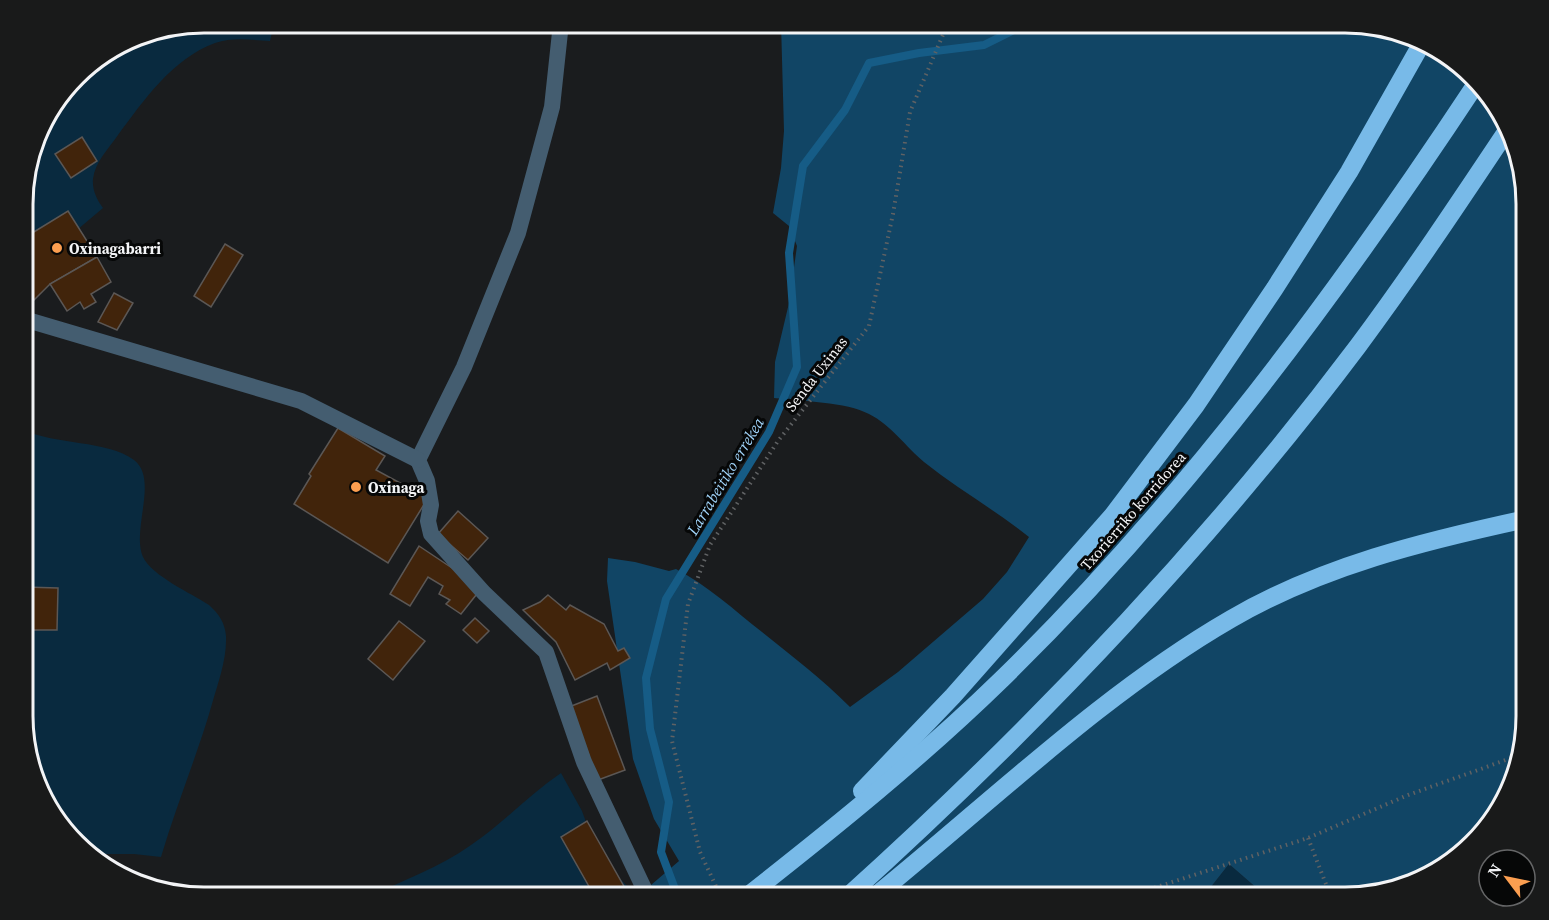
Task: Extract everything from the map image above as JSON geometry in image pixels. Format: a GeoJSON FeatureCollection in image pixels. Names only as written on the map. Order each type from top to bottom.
{"type":"FeatureCollection","features":[{"type":"Feature","properties":{"kind":"highway"},"geometry":{"type":"LineString","coordinates":[[804,852],[952,696],[1113,515],[1196,405],[1275,288],[1349,172],[1418,50]]}},
{"type":"Feature","properties":{"kind":"highway","name":"Txorierriko korridorea"},"geometry":{"type":"LineString","coordinates":[[759,887],[926,750],[1002,679],[1130,543],[1284,359],[1360,256],[1472,90]]}},
{"type":"Feature","properties":{"kind":"highway"},"geometry":{"type":"LineString","coordinates":[[857,887],[913,837],[998,754],[1166,580],[1245,488],[1358,346],[1434,240],[1502,138]]}},
{"type":"Feature","properties":{"kind":"highway"},"geometry":{"type":"LineString","coordinates":[[886,887],[1092,716],[1134,684],[1231,619],[1289,590],[1367,559],[1516,521]]}},
{"type":"Feature","properties":{"kind":"street"},"geometry":{"type":"LineString","coordinates":[[418,460],[464,367],[518,232],[552,107],[560,33]]}},
{"type":"Feature","properties":{"kind":"street"},"geometry":{"type":"LineString","coordinates":[[33,323],[301,401],[418,460],[427,481],[431,505],[428,521],[431,534],[484,593],[546,652],[584,762],[643,887]]}},
{"type":"Feature","properties":{"kind":"path","name":"Senda Uxinas"},"geometry":{"type":"LineString","coordinates":[[716,887],[700,852],[672,741],[688,604],[710,544],[778,441],[869,326],[893,214],[910,112],[943,33]]}},
{"type":"Feature","properties":{"kind":"path"},"geometry":{"type":"LineString","coordinates":[[1157,887],[1308,838],[1408,795],[1511,758]]}},
{"type":"Feature","properties":{"kind":"path"},"geometry":{"type":"LineString","coordinates":[[1308,838],[1328,887]]}},
{"type":"Feature","properties":{"kind":"shaded area"},"geometry":{"type":"Polygon","coordinates":[[[204,33],[272,33],[270,41],[236,39],[215,43],[185,59],[172,70],[138,108],[96,167],[93,187],[103,208],[58,246],[33,263],[33,204],[36,170],[46,138],[56,118],[75,91],[91,75],[128,51],[170,36],[204,33]]]}},
{"type":"Feature","properties":{"kind":"shaded area"},"geometry":{"type":"Polygon","coordinates":[[[781,33],[1367,34],[1411,46],[1449,68],[1466,83],[1481,100],[1498,128],[1513,170],[1516,193],[1516,727],[1513,750],[1498,792],[1481,820],[1466,837],[1449,852],[1421,869],[1379,884],[1356,887],[1255,887],[1229,864],[1211,887],[649,887],[679,861],[654,819],[633,759],[607,581],[608,558],[669,571],[676,569],[699,582],[796,659],[850,707],[898,672],[983,599],[1007,572],[1029,537],[924,462],[891,430],[869,414],[836,404],[774,398],[775,362],[789,303],[797,246],[789,226],[773,213],[781,168],[784,131],[781,33]]]}},
{"type":"Feature","properties":{"kind":"shaded area"},"geometry":{"type":"Polygon","coordinates":[[[33,433],[110,449],[134,460],[141,469],[144,479],[145,492],[140,533],[143,557],[163,577],[209,605],[219,615],[224,627],[226,645],[224,662],[200,743],[161,857],[103,854],[83,837],[68,820],[51,792],[36,750],[33,716],[33,433]]]}},
{"type":"Feature","properties":{"kind":"shaded area"},"geometry":{"type":"Polygon","coordinates":[[[561,773],[582,811],[594,844],[605,862],[628,887],[390,887],[459,853],[561,773]]]}},
{"type":"Feature","properties":{"kind":"shaded area"},"geometry":{"type":"Polygon","coordinates":[[[1229,864],[1255,887],[1211,887],[1229,864]]]}},
{"type":"Feature","properties":{"kind":"building"},"geometry":{"type":"Polygon","coordinates":[[[82,137],[97,161],[71,178],[55,154],[82,137]]]}},
{"type":"Feature","properties":{"kind":"building","name":"Oxinagabarri"},"geometry":{"type":"Polygon","coordinates":[[[68,211],[97,257],[50,284],[33,301],[33,232],[68,211]]]}},
{"type":"Feature","properties":{"kind":"building"},"geometry":{"type":"Polygon","coordinates":[[[225,244],[243,255],[211,307],[194,296],[225,244]]]}},
{"type":"Feature","properties":{"kind":"building","name":"Oxinagabarri"},"geometry":{"type":"Polygon","coordinates":[[[97,257],[111,282],[91,294],[96,302],[84,309],[80,302],[67,311],[50,284],[97,257]]]}},
{"type":"Feature","properties":{"kind":"building"},"geometry":{"type":"Polygon","coordinates":[[[114,293],[133,303],[117,330],[98,322],[114,293]]]}},
{"type":"Feature","properties":{"kind":"building","name":"Oxinaga"},"geometry":{"type":"Polygon","coordinates":[[[338,428],[385,456],[376,470],[428,498],[388,563],[294,504],[311,476],[309,474],[338,428]]]}},
{"type":"Feature","properties":{"kind":"building"},"geometry":{"type":"Polygon","coordinates":[[[458,511],[488,538],[468,560],[438,534],[458,511]]]}},
{"type":"Feature","properties":{"kind":"building"},"geometry":{"type":"Polygon","coordinates":[[[419,546],[480,590],[461,614],[446,604],[450,600],[439,594],[443,586],[428,577],[410,606],[390,594],[419,546]]]}},
{"type":"Feature","properties":{"kind":"building"},"geometry":{"type":"Polygon","coordinates":[[[33,587],[58,588],[57,630],[33,630],[33,587]]]}},
{"type":"Feature","properties":{"kind":"building"},"geometry":{"type":"Polygon","coordinates":[[[548,595],[566,610],[570,605],[604,624],[618,651],[624,648],[630,658],[610,670],[607,663],[575,680],[556,642],[523,610],[540,602],[548,595]]]}},
{"type":"Feature","properties":{"kind":"building"},"geometry":{"type":"Polygon","coordinates":[[[475,618],[489,631],[477,643],[463,630],[475,618]]]}},
{"type":"Feature","properties":{"kind":"building"},"geometry":{"type":"Polygon","coordinates":[[[399,621],[425,641],[393,680],[368,659],[399,621]]]}},
{"type":"Feature","properties":{"kind":"building"},"geometry":{"type":"Polygon","coordinates":[[[597,696],[625,770],[598,780],[569,707],[597,696]]]}},
{"type":"Feature","properties":{"kind":"building"},"geometry":{"type":"Polygon","coordinates":[[[587,821],[624,887],[589,887],[561,837],[587,821]]]}},
{"type":"Feature","properties":{"kind":"waterway","name":"Larrabeitiko errekea"},"geometry":{"type":"LineString","coordinates":[[674,887],[661,852],[669,802],[650,729],[646,678],[666,599],[769,432],[797,367],[789,253],[803,166],[845,110],[869,63],[919,53],[984,45],[1008,33]]}},
{"type":"Feature","properties":{"kind":"place","name":"Oxinagabarri"},"geometry":{"type":"Point","coordinates":[57,248]}},
{"type":"Feature","properties":{"kind":"place","name":"Oxinaga"},"geometry":{"type":"Point","coordinates":[356,487]}}]}
